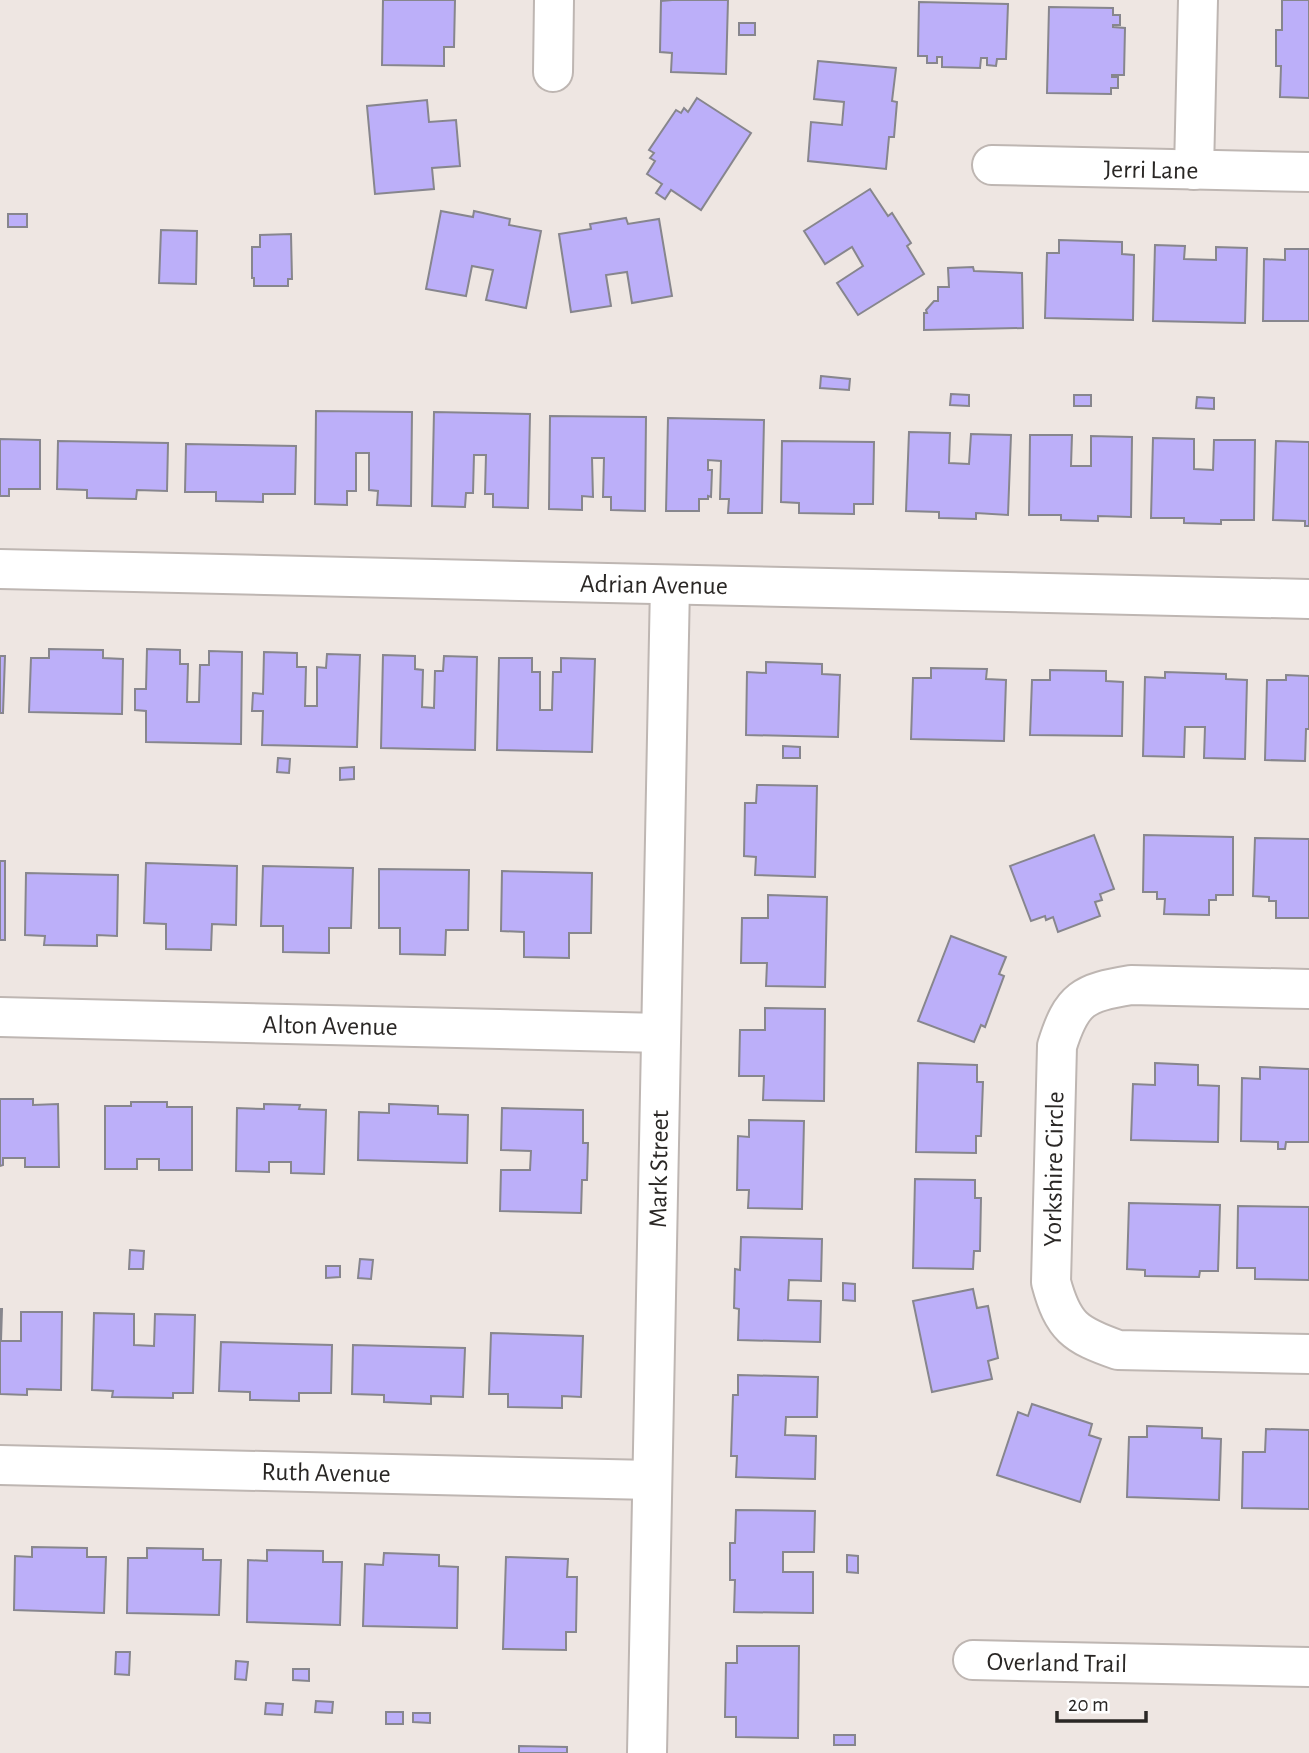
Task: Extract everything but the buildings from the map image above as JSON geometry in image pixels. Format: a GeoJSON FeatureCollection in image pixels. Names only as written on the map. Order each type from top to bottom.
{"type":"FeatureCollection","features":[{"type":"Feature","properties":{"kind":"street"},"geometry":{"type":"LineString","coordinates":[[553,72],[554,0]]}},
{"type":"Feature","properties":{"kind":"street"},"geometry":{"type":"LineString","coordinates":[[1194,170],[1198,0]]}},
{"type":"Feature","properties":{"kind":"street","name":"Jerri Lane"},"geometry":{"type":"LineString","coordinates":[[992,165],[1309,172]]}},
{"type":"Feature","properties":{"kind":"street","name":"Adrian Avenue"},"geometry":{"type":"LineString","coordinates":[[0,569],[1309,599]]}},
{"type":"Feature","properties":{"kind":"street","name":"Mark Street"},"geometry":{"type":"LineString","coordinates":[[647,1753],[670,585]]}},
{"type":"Feature","properties":{"kind":"street","name":"Yorkshire Circle"},"geometry":{"type":"LineString","coordinates":[[1309,989],[1131,985],[1103,990],[1078,1002],[1065,1019],[1057,1046],[1051,1282],[1058,1308],[1072,1328],[1093,1341],[1118,1350],[1309,1354]]}},
{"type":"Feature","properties":{"kind":"street","name":"Alton Avenue"},"geometry":{"type":"LineString","coordinates":[[0,1017],[661,1033]]}},
{"type":"Feature","properties":{"kind":"street","name":"Ruth Avenue"},"geometry":{"type":"LineString","coordinates":[[0,1465],[652,1480]]}},
{"type":"Feature","properties":{"kind":"street","name":"Overland Trail"},"geometry":{"type":"LineString","coordinates":[[973,1660],[1309,1667]]}}]}
